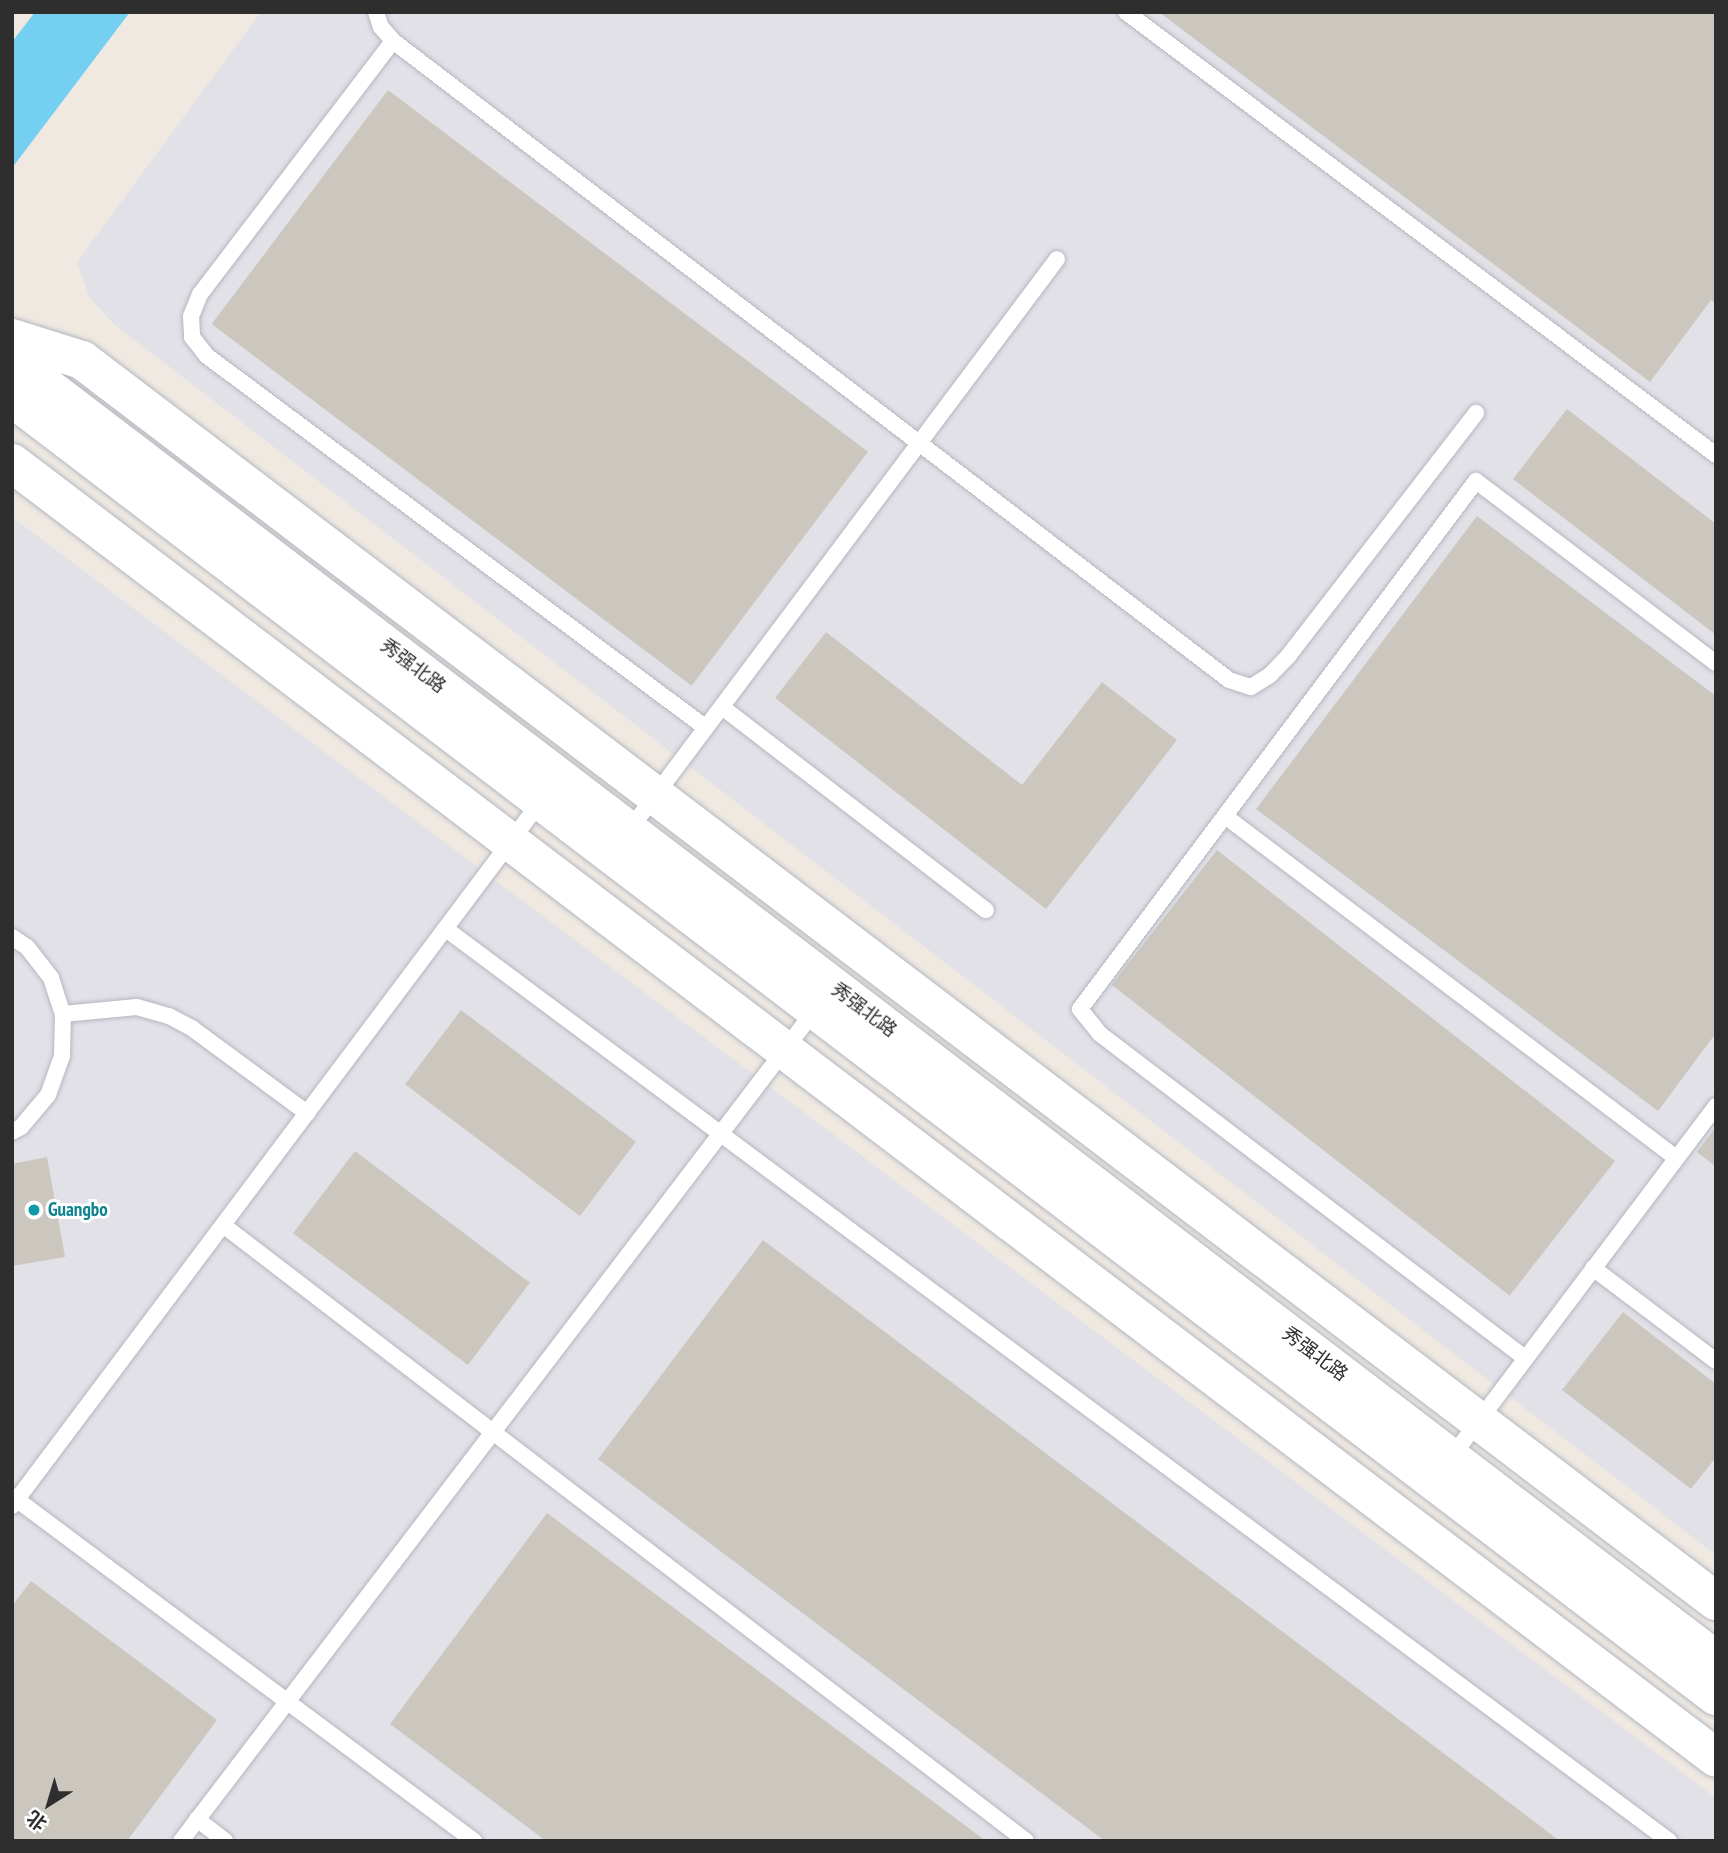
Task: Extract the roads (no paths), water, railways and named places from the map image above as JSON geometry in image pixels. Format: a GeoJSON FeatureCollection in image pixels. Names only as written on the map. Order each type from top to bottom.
{"type":"FeatureCollection","features":[{"type":"Feature","properties":{"kind":"street"},"geometry":{"type":"LineString","coordinates":[[12,338],[82,360],[1716,1601]]}},
{"type":"Feature","properties":{"kind":"street","name":"秀强北路"},"geometry":{"type":"LineString","coordinates":[[12,360],[550,789]]}},
{"type":"Feature","properties":{"kind":"street","name":"秀强北路"},"geometry":{"type":"LineString","coordinates":[[12,398],[620,842],[1442,1469],[1716,1696]]}},
{"type":"Feature","properties":{"kind":"street"},"geometry":{"type":"LineString","coordinates":[[12,463],[1716,1758]]}},
{"type":"Feature","properties":{"kind":"street","name":"秀强北路"},"geometry":{"type":"LineString","coordinates":[[620,842],[815,1010],[1442,1469],[1716,1660]]}},
{"type":"Feature","properties":{"kind":"lane"},"geometry":{"type":"LineString","coordinates":[[376,12],[381,27],[393,41],[1229,680],[1251,687],[1270,675],[1289,655],[1476,413]]}},
{"type":"Feature","properties":{"kind":"lane"},"geometry":{"type":"LineString","coordinates":[[1126,12],[1716,455]]}},
{"type":"Feature","properties":{"kind":"lane"},"geometry":{"type":"LineString","coordinates":[[393,41],[200,294],[191,316],[192,337],[208,356],[706,728]]}},
{"type":"Feature","properties":{"kind":"lane"},"geometry":{"type":"LineString","coordinates":[[620,842],[1057,259]]}},
{"type":"Feature","properties":{"kind":"lane"},"geometry":{"type":"LineString","coordinates":[[1525,1358],[1100,1034],[1080,1009],[1476,481],[1716,663]]}},
{"type":"Feature","properties":{"kind":"lane"},"geometry":{"type":"LineString","coordinates":[[722,707],[986,910]]}},
{"type":"Feature","properties":{"kind":"lane"},"geometry":{"type":"LineString","coordinates":[[474,1841],[286,1699],[14,1501],[550,789]]}},
{"type":"Feature","properties":{"kind":"lane"},"geometry":{"type":"LineString","coordinates":[[1225,816],[1676,1158]]}},
{"type":"Feature","properties":{"kind":"lane"},"geometry":{"type":"LineString","coordinates":[[446,929],[1669,1841]]}},
{"type":"Feature","properties":{"kind":"lane"},"geometry":{"type":"LineString","coordinates":[[12,937],[27,947],[51,978],[63,1014],[62,1056],[48,1095],[22,1127],[12,1132]]}},
{"type":"Feature","properties":{"kind":"lane"},"geometry":{"type":"LineString","coordinates":[[63,1014],[137,1007],[169,1016],[193,1029],[307,1113]]}},
{"type":"Feature","properties":{"kind":"lane"},"geometry":{"type":"LineString","coordinates":[[181,1841],[286,1699],[815,1010]]}},
{"type":"Feature","properties":{"kind":"lane"},"geometry":{"type":"LineString","coordinates":[[1442,1469],[1716,1106]]}},
{"type":"Feature","properties":{"kind":"lane"},"geometry":{"type":"LineString","coordinates":[[223,1225],[1026,1841]]}},
{"type":"Feature","properties":{"kind":"lane"},"geometry":{"type":"LineString","coordinates":[[1593,1268],[1716,1361]]}},
{"type":"Feature","properties":{"kind":"lane"},"geometry":{"type":"LineString","coordinates":[[197,1819],[225,1841]]}},
{"type":"Feature","properties":{"kind":"water"},"geometry":{"type":"Polygon","coordinates":[[[35,12],[130,12],[12,168],[12,42],[35,12]]]}},
{"type":"Feature","properties":{"kind":"place","name":"Guangbo"},"geometry":{"type":"Point","coordinates":[34,1210]}}]}
